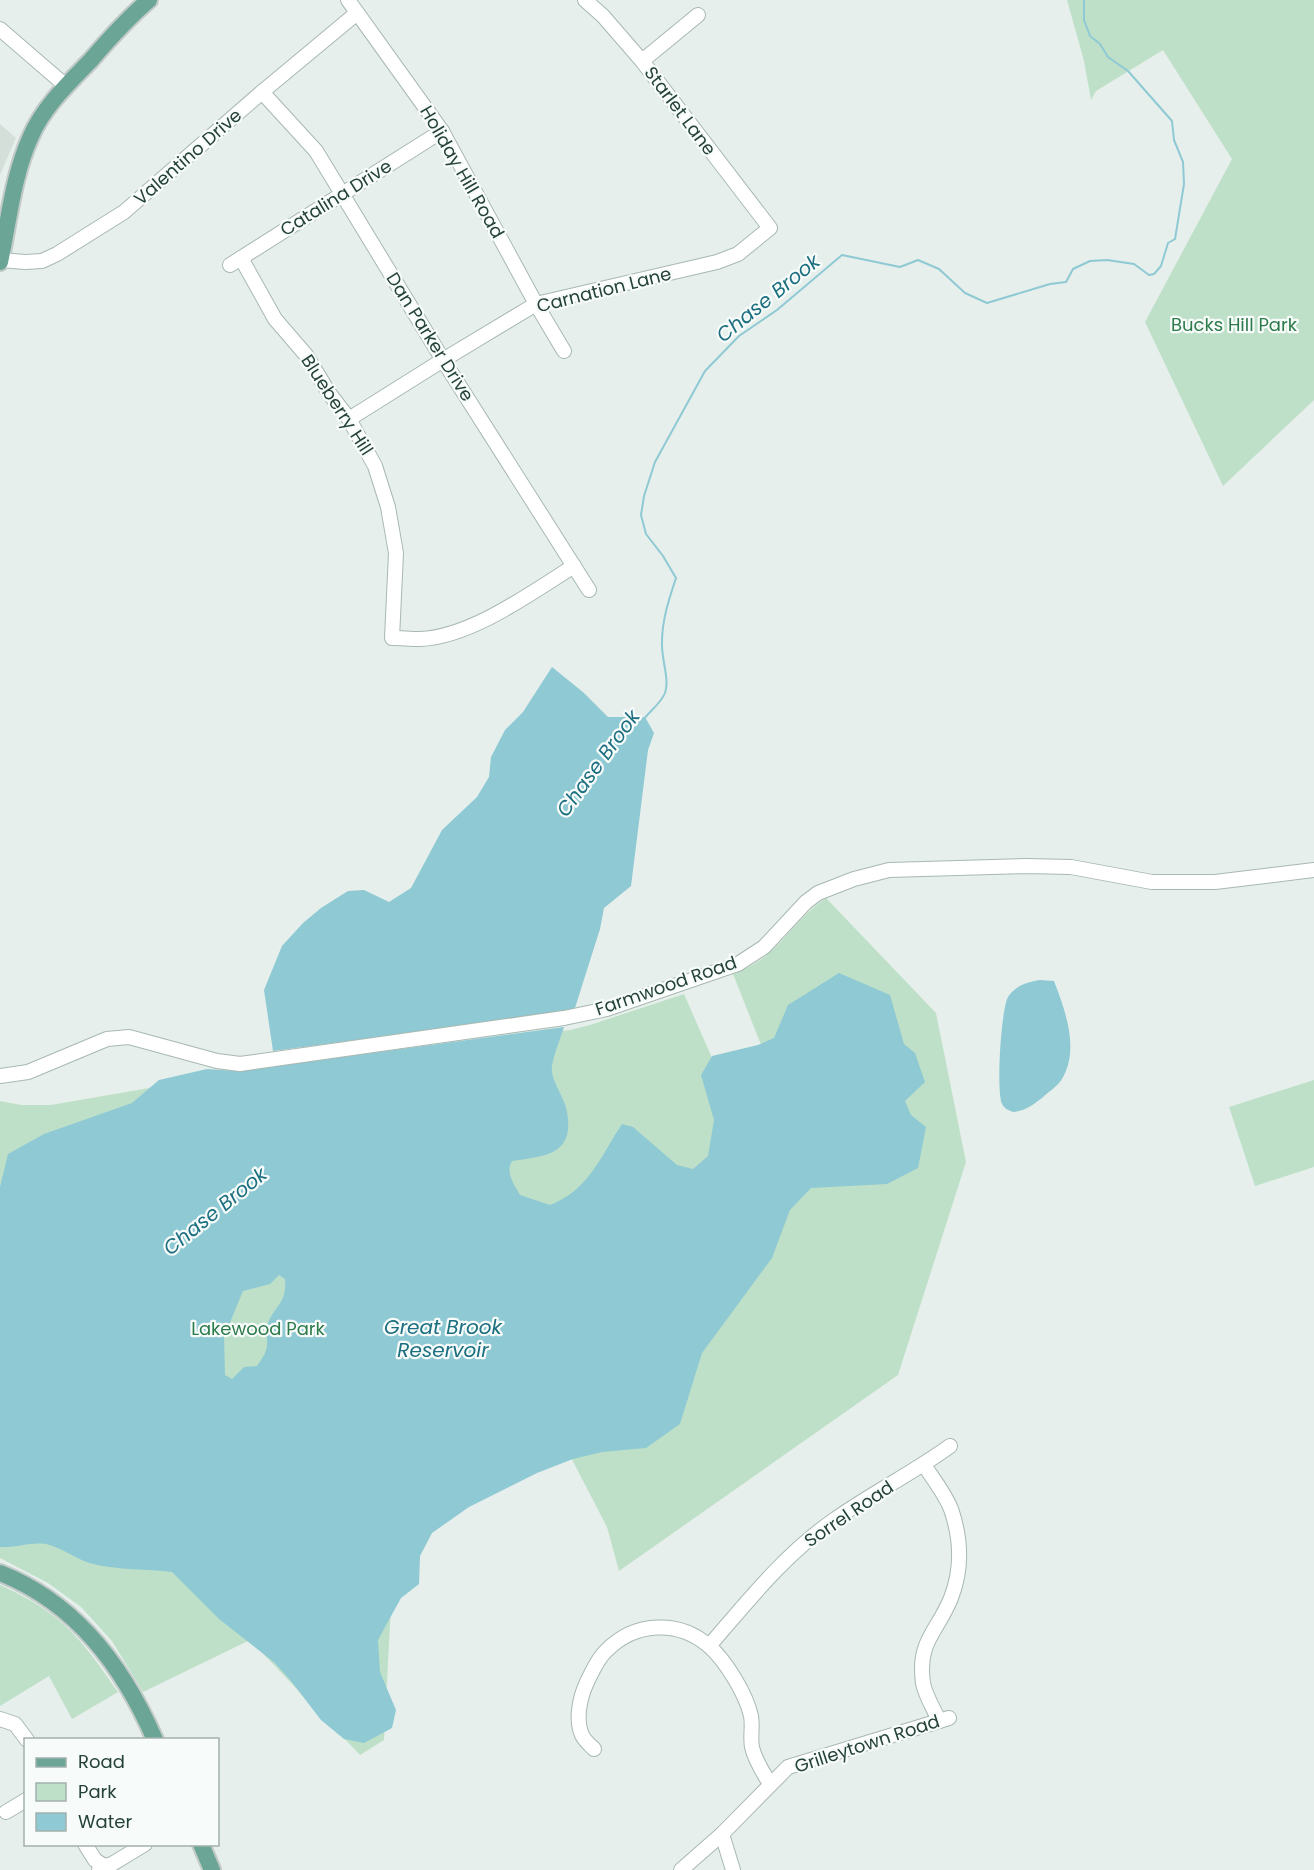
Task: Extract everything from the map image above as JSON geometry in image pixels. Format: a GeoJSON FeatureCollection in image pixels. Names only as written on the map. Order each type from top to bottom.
{"type":"FeatureCollection","features":[{"type":"Feature","properties":{"kind":"main road"},"geometry":{"type":"LineString","coordinates":[[0,261],[15,187],[32,134],[50,105],[66,86],[149,0]]}},
{"type":"Feature","properties":{"kind":"main road"},"geometry":{"type":"LineString","coordinates":[[0,1573],[40,1592],[65,1610],[85,1629],[126,1685],[154,1738]]}},
{"type":"Feature","properties":{"kind":"main road"},"geometry":{"type":"LineString","coordinates":[[201,1846],[212,1870]]}},
{"type":"Feature","properties":{"kind":"street","name":"Holiday Hill Road"},"geometry":{"type":"LineString","coordinates":[[348,0],[442,131],[564,351]]}},
{"type":"Feature","properties":{"kind":"street","name":"Starlet Lane"},"geometry":{"type":"LineString","coordinates":[[585,0],[603,16],[642,61],[770,228]]}},
{"type":"Feature","properties":{"kind":"street","name":"Valentino Drive"},"geometry":{"type":"LineString","coordinates":[[0,261],[42,261],[124,212],[357,13]]}},
{"type":"Feature","properties":{"kind":"street"},"geometry":{"type":"LineString","coordinates":[[642,61],[698,15]]}},
{"type":"Feature","properties":{"kind":"street"},"geometry":{"type":"LineString","coordinates":[[0,29],[66,86]]}},
{"type":"Feature","properties":{"kind":"street","name":"Dan Parker Drive"},"geometry":{"type":"LineString","coordinates":[[262,92],[316,151],[443,360],[589,590]]}},
{"type":"Feature","properties":{"kind":"street","name":"Catalina Drive"},"geometry":{"type":"LineString","coordinates":[[236,262],[442,131]]}},
{"type":"Feature","properties":{"kind":"street","name":"Carnation Lane"},"geometry":{"type":"LineString","coordinates":[[349,419],[536,304],[717,262],[738,254],[770,228]]}},
{"type":"Feature","properties":{"kind":"street","name":"Blueberry Hill"},"geometry":{"type":"LineString","coordinates":[[236,262],[275,319],[306,355],[329,393],[349,419],[375,465],[388,507],[396,553],[392,638],[422,639],[463,630],[498,613],[574,566]]}},
{"type":"Feature","properties":{"kind":"street","name":"Farmwood Road"},"geometry":{"type":"LineString","coordinates":[[0,1076],[28,1072],[108,1039],[129,1037],[217,1061],[240,1064],[541,1022],[607,1009],[738,964],[764,947],[806,902],[818,893],[844,882],[890,870],[1071,867],[1152,882],[1215,882],[1314,870]]}},
{"type":"Feature","properties":{"kind":"street","name":"Sorrel Road"},"geometry":{"type":"LineString","coordinates":[[709,1646],[783,1561],[833,1520],[924,1465],[950,1446]]}},
{"type":"Feature","properties":{"kind":"street","name":"Grilleytown Road"},"geometry":{"type":"LineString","coordinates":[[681,1870],[722,1834],[788,1767],[944,1719],[923,1684],[923,1661],[926,1643],[951,1599],[960,1559],[958,1535],[952,1509],[924,1465]]}},
{"type":"Feature","properties":{"kind":"street"},"geometry":{"type":"LineString","coordinates":[[594,1749],[582,1736],[579,1719],[581,1695],[605,1651],[624,1636],[648,1627],[672,1627],[689,1632],[709,1646],[744,1694],[751,1718],[752,1746],[756,1761],[770,1784]]}},
{"type":"Feature","properties":{"kind":"street"},"geometry":{"type":"LineString","coordinates":[[0,1719],[15,1724],[26,1738]]}},
{"type":"Feature","properties":{"kind":"street"},"geometry":{"type":"LineString","coordinates":[[6,1812],[24,1801]]}},
{"type":"Feature","properties":{"kind":"street"},"geometry":{"type":"LineString","coordinates":[[722,1834],[733,1870]]}},
{"type":"Feature","properties":{"kind":"street"},"geometry":{"type":"LineString","coordinates":[[86,1846],[101,1868],[143,1846]]}},
{"type":"Feature","properties":{"kind":"shaded area"},"geometry":{"type":"Polygon","coordinates":[[[0,124],[16,138],[0,175],[0,124]]]}},
{"type":"Feature","properties":{"kind":"green space","name":"Bucks Hill Park"},"geometry":{"type":"Polygon","coordinates":[[[1067,0],[1314,0],[1314,400],[1223,486],[1145,322],[1232,159],[1163,50],[1096,91],[1091,100],[1084,61],[1067,0]]]}},
{"type":"Feature","properties":{"kind":"green space","name":"Great Brook Reservoir"},"geometry":{"type":"Polygon","coordinates":[[[826,898],[936,1013],[966,1162],[898,1375],[619,1571],[607,1527],[566,1448],[418,1530],[391,1605],[384,1740],[360,1755],[250,1640],[143,1692],[112,1641],[81,1607],[48,1583],[0,1558],[0,1101],[21,1105],[51,1105],[207,1078],[570,1030],[684,994],[737,1115],[773,1075],[733,974],[762,958],[802,918],[826,898]]]}},
{"type":"Feature","properties":{"kind":"green space"},"geometry":{"type":"Polygon","coordinates":[[[1314,1080],[1314,1167],[1255,1186],[1229,1107],[1314,1080]]]}},
{"type":"Feature","properties":{"kind":"green space"},"geometry":{"type":"Polygon","coordinates":[[[0,1585],[39,1606],[68,1628],[118,1692],[72,1719],[49,1676],[0,1706],[0,1585]]]}},
{"type":"Feature","properties":{"kind":"water"},"geometry":{"type":"Polygon","coordinates":[[[552,667],[584,693],[608,717],[645,717],[654,733],[648,750],[631,886],[604,908],[600,929],[574,1011],[273,1051],[264,990],[282,946],[303,923],[321,908],[348,891],[364,890],[389,902],[411,888],[442,830],[477,797],[489,777],[491,757],[505,730],[523,712],[552,667]]]}},
{"type":"Feature","properties":{"kind":"water","name":"Great Brook Reservoir"},"geometry":{"type":"Polygon","coordinates":[[[839,973],[890,995],[904,1044],[915,1053],[925,1082],[905,1101],[911,1115],[926,1127],[918,1168],[887,1184],[811,1188],[790,1210],[772,1258],[702,1353],[680,1424],[646,1448],[602,1452],[573,1459],[537,1473],[469,1507],[432,1533],[420,1556],[419,1584],[401,1598],[378,1640],[380,1672],[396,1710],[392,1728],[364,1743],[344,1739],[321,1720],[275,1663],[219,1619],[172,1572],[93,1564],[46,1544],[0,1547],[0,1187],[8,1154],[44,1134],[132,1103],[159,1080],[207,1069],[237,1071],[564,1027],[552,1068],[553,1077],[567,1112],[566,1138],[562,1146],[546,1155],[512,1161],[509,1170],[520,1195],[550,1205],[575,1191],[584,1181],[622,1124],[633,1127],[677,1165],[693,1169],[708,1156],[714,1120],[701,1075],[712,1056],[758,1045],[774,1038],[788,1005],[839,973]],[[279,1275],[270,1284],[243,1291],[224,1337],[225,1375],[232,1379],[244,1367],[257,1366],[262,1359],[267,1348],[267,1326],[282,1300],[285,1279],[279,1275]]]}},
{"type":"Feature","properties":{"kind":"water"},"geometry":{"type":"Polygon","coordinates":[[[1040,980],[1054,981],[1069,1030],[1070,1055],[1067,1067],[1058,1084],[1032,1105],[1013,1112],[1002,1104],[999,1084],[1005,1005],[1008,997],[1018,987],[1040,980]]]}},
{"type":"Feature","properties":{"kind":"waterway","name":"Chase Brook"},"geometry":{"type":"LineString","coordinates":[[644,719],[665,693],[666,675],[662,634],[666,610],[676,578],[646,534],[641,515],[644,496],[655,462],[705,371],[739,336],[777,310],[842,255],[900,267],[918,260],[939,269],[965,293],[987,303],[1050,284],[1066,282],[1073,269],[1090,261],[1107,260],[1134,264],[1149,275],[1154,274],[1161,266],[1168,243],[1175,239],[1184,184],[1183,162],[1174,140],[1172,121],[1128,71],[1108,57],[1100,44],[1090,36],[1084,20],[1084,0]]}},
{"type":"Feature","properties":{"kind":"park label","name":"Lakewood Park"},"geometry":{"type":"Point","coordinates":[258,1329]}}]}
